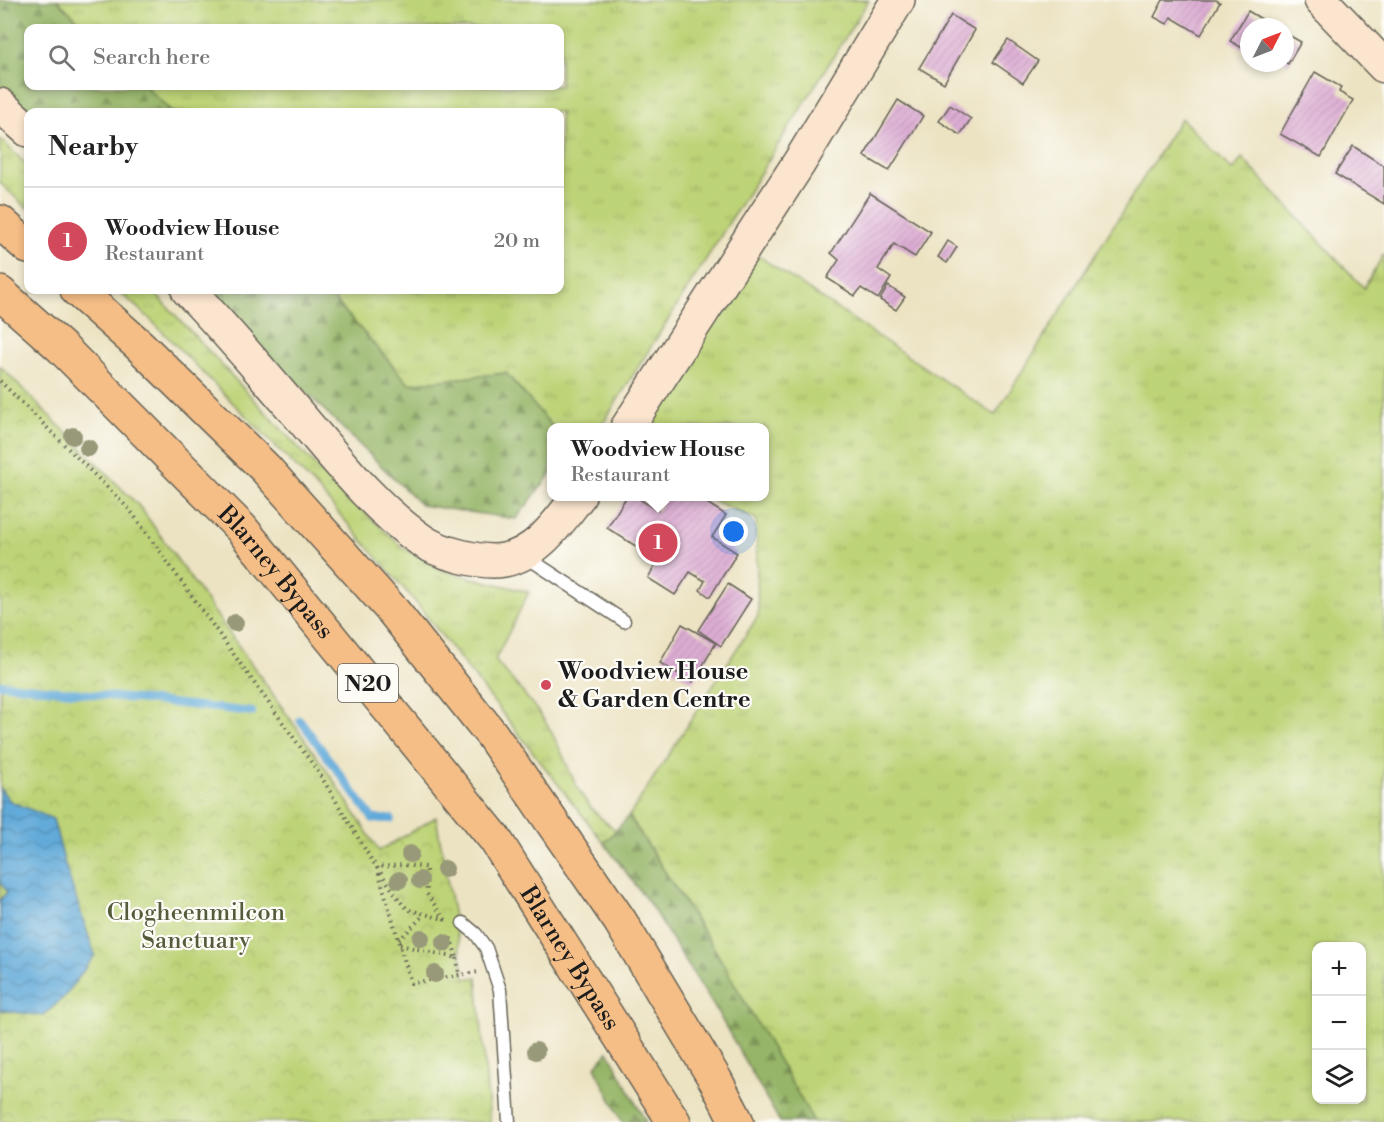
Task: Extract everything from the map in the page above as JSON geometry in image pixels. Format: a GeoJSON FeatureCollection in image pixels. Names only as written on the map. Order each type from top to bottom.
{"type":"FeatureCollection","features":[{"type":"Feature","properties":{"kind":"highway"},"geometry":{"type":"LineString","coordinates":[[0,222],[24,243]]}},
{"type":"Feature","properties":{"kind":"highway","name":"Blarney Bypass"},"geometry":{"type":"LineString","coordinates":[[0,293],[62,348],[241,528],[488,830],[674,1122]]}},
{"type":"Feature","properties":{"kind":"highway","name":"N20"},"geometry":{"type":"LineString","coordinates":[[82,294],[139,345],[265,468],[393,611],[492,735],[620,921],[716,1081],[737,1122]]}},
{"type":"Feature","properties":{"kind":"street"},"geometry":{"type":"LineString","coordinates":[[630,423],[799,163],[898,0]]}},
{"type":"Feature","properties":{"kind":"street"},"geometry":{"type":"LineString","coordinates":[[1321,0],[1384,66]]}},
{"type":"Feature","properties":{"kind":"street"},"geometry":{"type":"LineString","coordinates":[[0,105],[24,126]]}},
{"type":"Feature","properties":{"kind":"street"},"geometry":{"type":"LineString","coordinates":[[192,294],[238,343],[379,505],[422,541],[454,555],[504,560],[521,554],[543,540],[575,501]]}},
{"type":"Feature","properties":{"kind":"lane"},"geometry":{"type":"LineString","coordinates":[[521,554],[624,621]]}},
{"type":"Feature","properties":{"kind":"lane"},"geometry":{"type":"LineString","coordinates":[[463,923],[476,934],[486,948],[500,990],[509,1122]]}},
{"type":"Feature","properties":{"kind":"path"},"geometry":{"type":"LineString","coordinates":[[0,381],[130,510],[319,773],[403,905],[424,915],[463,923]]}},
{"type":"Feature","properties":{"kind":"path"},"geometry":{"type":"LineString","coordinates":[[377,867],[404,865],[426,867],[427,894],[445,919],[457,958],[459,975]]}},
{"type":"Feature","properties":{"kind":"path"},"geometry":{"type":"LineString","coordinates":[[377,867],[411,983],[493,970]]}},
{"type":"Feature","properties":{"kind":"path"},"geometry":{"type":"LineString","coordinates":[[399,940],[424,915]]}},
{"type":"Feature","properties":{"kind":"path"},"geometry":{"type":"LineString","coordinates":[[400,945],[457,958]]}},
{"type":"Feature","properties":{"kind":"green space"},"geometry":{"type":"Polygon","coordinates":[[[0,0],[57,0],[82,24],[24,24],[24,90],[149,90],[168,108],[24,109],[0,89],[0,0]]]}},
{"type":"Feature","properties":{"kind":"green space"},"geometry":{"type":"Polygon","coordinates":[[[57,0],[869,0],[603,423],[550,423],[506,373],[409,384],[330,294],[564,294],[564,108],[168,108],[149,90],[564,90],[564,24],[82,24],[57,0]]]}},
{"type":"Feature","properties":{"kind":"green space"},"geometry":{"type":"Polygon","coordinates":[[[1181,118],[1233,171],[1242,158],[1364,288],[1384,254],[1384,1122],[814,1122],[715,950],[629,816],[758,616],[756,519],[714,501],[769,501],[769,423],[636,423],[754,253],[995,415],[1181,118]]]}},
{"type":"Feature","properties":{"kind":"green space"},"geometry":{"type":"Polygon","coordinates":[[[0,139],[24,162],[24,205],[0,183],[0,139]]]}},
{"type":"Feature","properties":{"kind":"green space"},"geometry":{"type":"Polygon","coordinates":[[[122,294],[156,294],[323,474],[402,547],[444,571],[529,592],[495,660],[544,719],[582,796],[602,819],[616,830],[604,843],[414,600],[316,487],[148,317],[122,294]]]}},
{"type":"Feature","properties":{"kind":"green space"},"geometry":{"type":"Polygon","coordinates":[[[206,294],[330,294],[409,384],[506,373],[550,423],[547,423],[547,479],[516,519],[421,505],[206,294]]]}},
{"type":"Feature","properties":{"kind":"green space","name":"Clogheenmilcon Sanctuary"},"geometry":{"type":"Polygon","coordinates":[[[0,366],[140,507],[332,778],[379,851],[436,817],[465,979],[477,977],[490,1122],[0,1122],[0,366]]]}},
{"type":"Feature","properties":{"kind":"green space"},"geometry":{"type":"Polygon","coordinates":[[[629,816],[715,950],[814,1122],[780,1122],[715,1008],[649,903],[604,843],[629,816]]]}},
{"type":"Feature","properties":{"kind":"green space"},"geometry":{"type":"Polygon","coordinates":[[[608,1051],[646,1122],[622,1122],[595,1067],[608,1051]]]}},
{"type":"Feature","properties":{"kind":"water"},"geometry":{"type":"Polygon","coordinates":[[[0,788],[10,801],[53,819],[66,868],[95,955],[64,997],[43,1016],[0,1010],[0,900],[7,892],[0,882],[0,788]]]}},
{"type":"Feature","properties":{"kind":"building"},"geometry":{"type":"Polygon","coordinates":[[[1163,0],[1216,0],[1220,2],[1201,35],[1171,17],[1167,24],[1154,17],[1163,0]]]}},
{"type":"Feature","properties":{"kind":"building"},"geometry":{"type":"Polygon","coordinates":[[[1248,11],[1260,18],[1244,18],[1248,11]]]}},
{"type":"Feature","properties":{"kind":"building"},"geometry":{"type":"Polygon","coordinates":[[[951,15],[975,30],[944,83],[919,68],[951,15]]]}},
{"type":"Feature","properties":{"kind":"building"},"geometry":{"type":"Polygon","coordinates":[[[1240,24],[1240,47],[1230,41],[1240,24]]]}},
{"type":"Feature","properties":{"kind":"building"},"geometry":{"type":"Polygon","coordinates":[[[1294,38],[1301,42],[1294,54],[1294,38]]]}},
{"type":"Feature","properties":{"kind":"building"},"geometry":{"type":"Polygon","coordinates":[[[1008,40],[1038,61],[1023,83],[993,62],[1008,40]]]}},
{"type":"Feature","properties":{"kind":"building"},"geometry":{"type":"Polygon","coordinates":[[[1315,72],[1341,87],[1339,92],[1353,100],[1321,157],[1280,134],[1315,72]]]}},
{"type":"Feature","properties":{"kind":"building"},"geometry":{"type":"Polygon","coordinates":[[[898,100],[923,116],[889,171],[864,156],[898,100]]]}},
{"type":"Feature","properties":{"kind":"building"},"geometry":{"type":"Polygon","coordinates":[[[950,105],[971,119],[960,135],[939,121],[950,105]]]}},
{"type":"Feature","properties":{"kind":"building"},"geometry":{"type":"Polygon","coordinates":[[[1353,146],[1384,166],[1384,204],[1335,174],[1353,146]]]}},
{"type":"Feature","properties":{"kind":"building"},"geometry":{"type":"Polygon","coordinates":[[[870,193],[931,232],[915,257],[894,244],[878,269],[891,278],[878,299],[861,288],[855,296],[827,278],[839,260],[831,253],[870,193]]]}},
{"type":"Feature","properties":{"kind":"building"},"geometry":{"type":"Polygon","coordinates":[[[948,241],[957,247],[947,263],[938,257],[948,241]]]}},
{"type":"Feature","properties":{"kind":"building"},"geometry":{"type":"Polygon","coordinates":[[[888,286],[905,297],[896,310],[880,300],[888,286]]]}},
{"type":"Feature","properties":{"kind":"building"},"geometry":{"type":"Polygon","coordinates":[[[624,501],[642,501],[657,511],[663,501],[704,501],[726,515],[712,537],[737,553],[710,597],[700,590],[705,581],[690,572],[675,595],[648,578],[658,560],[607,528],[624,501]]]}},
{"type":"Feature","properties":{"kind":"building"},"geometry":{"type":"Polygon","coordinates":[[[728,584],[751,599],[721,646],[698,630],[728,584]]]}},
{"type":"Feature","properties":{"kind":"building"},"geometry":{"type":"Polygon","coordinates":[[[682,624],[716,643],[693,682],[660,663],[682,624]]]}},
{"type":"Feature","properties":{"kind":"waterway"},"geometry":{"type":"LineString","coordinates":[[0,684],[252,712]]}},
{"type":"Feature","properties":{"kind":"waterway"},"geometry":{"type":"LineString","coordinates":[[300,720],[373,819],[391,819]]}},
{"type":"Feature","properties":{"kind":"place","name":"Woodview House"},"geometry":{"type":"Point","coordinates":[658,543]}},
{"type":"Feature","properties":{"kind":"place","name":"Woodview House & Garden Centre"},"geometry":{"type":"Point","coordinates":[546,685]}}]}
